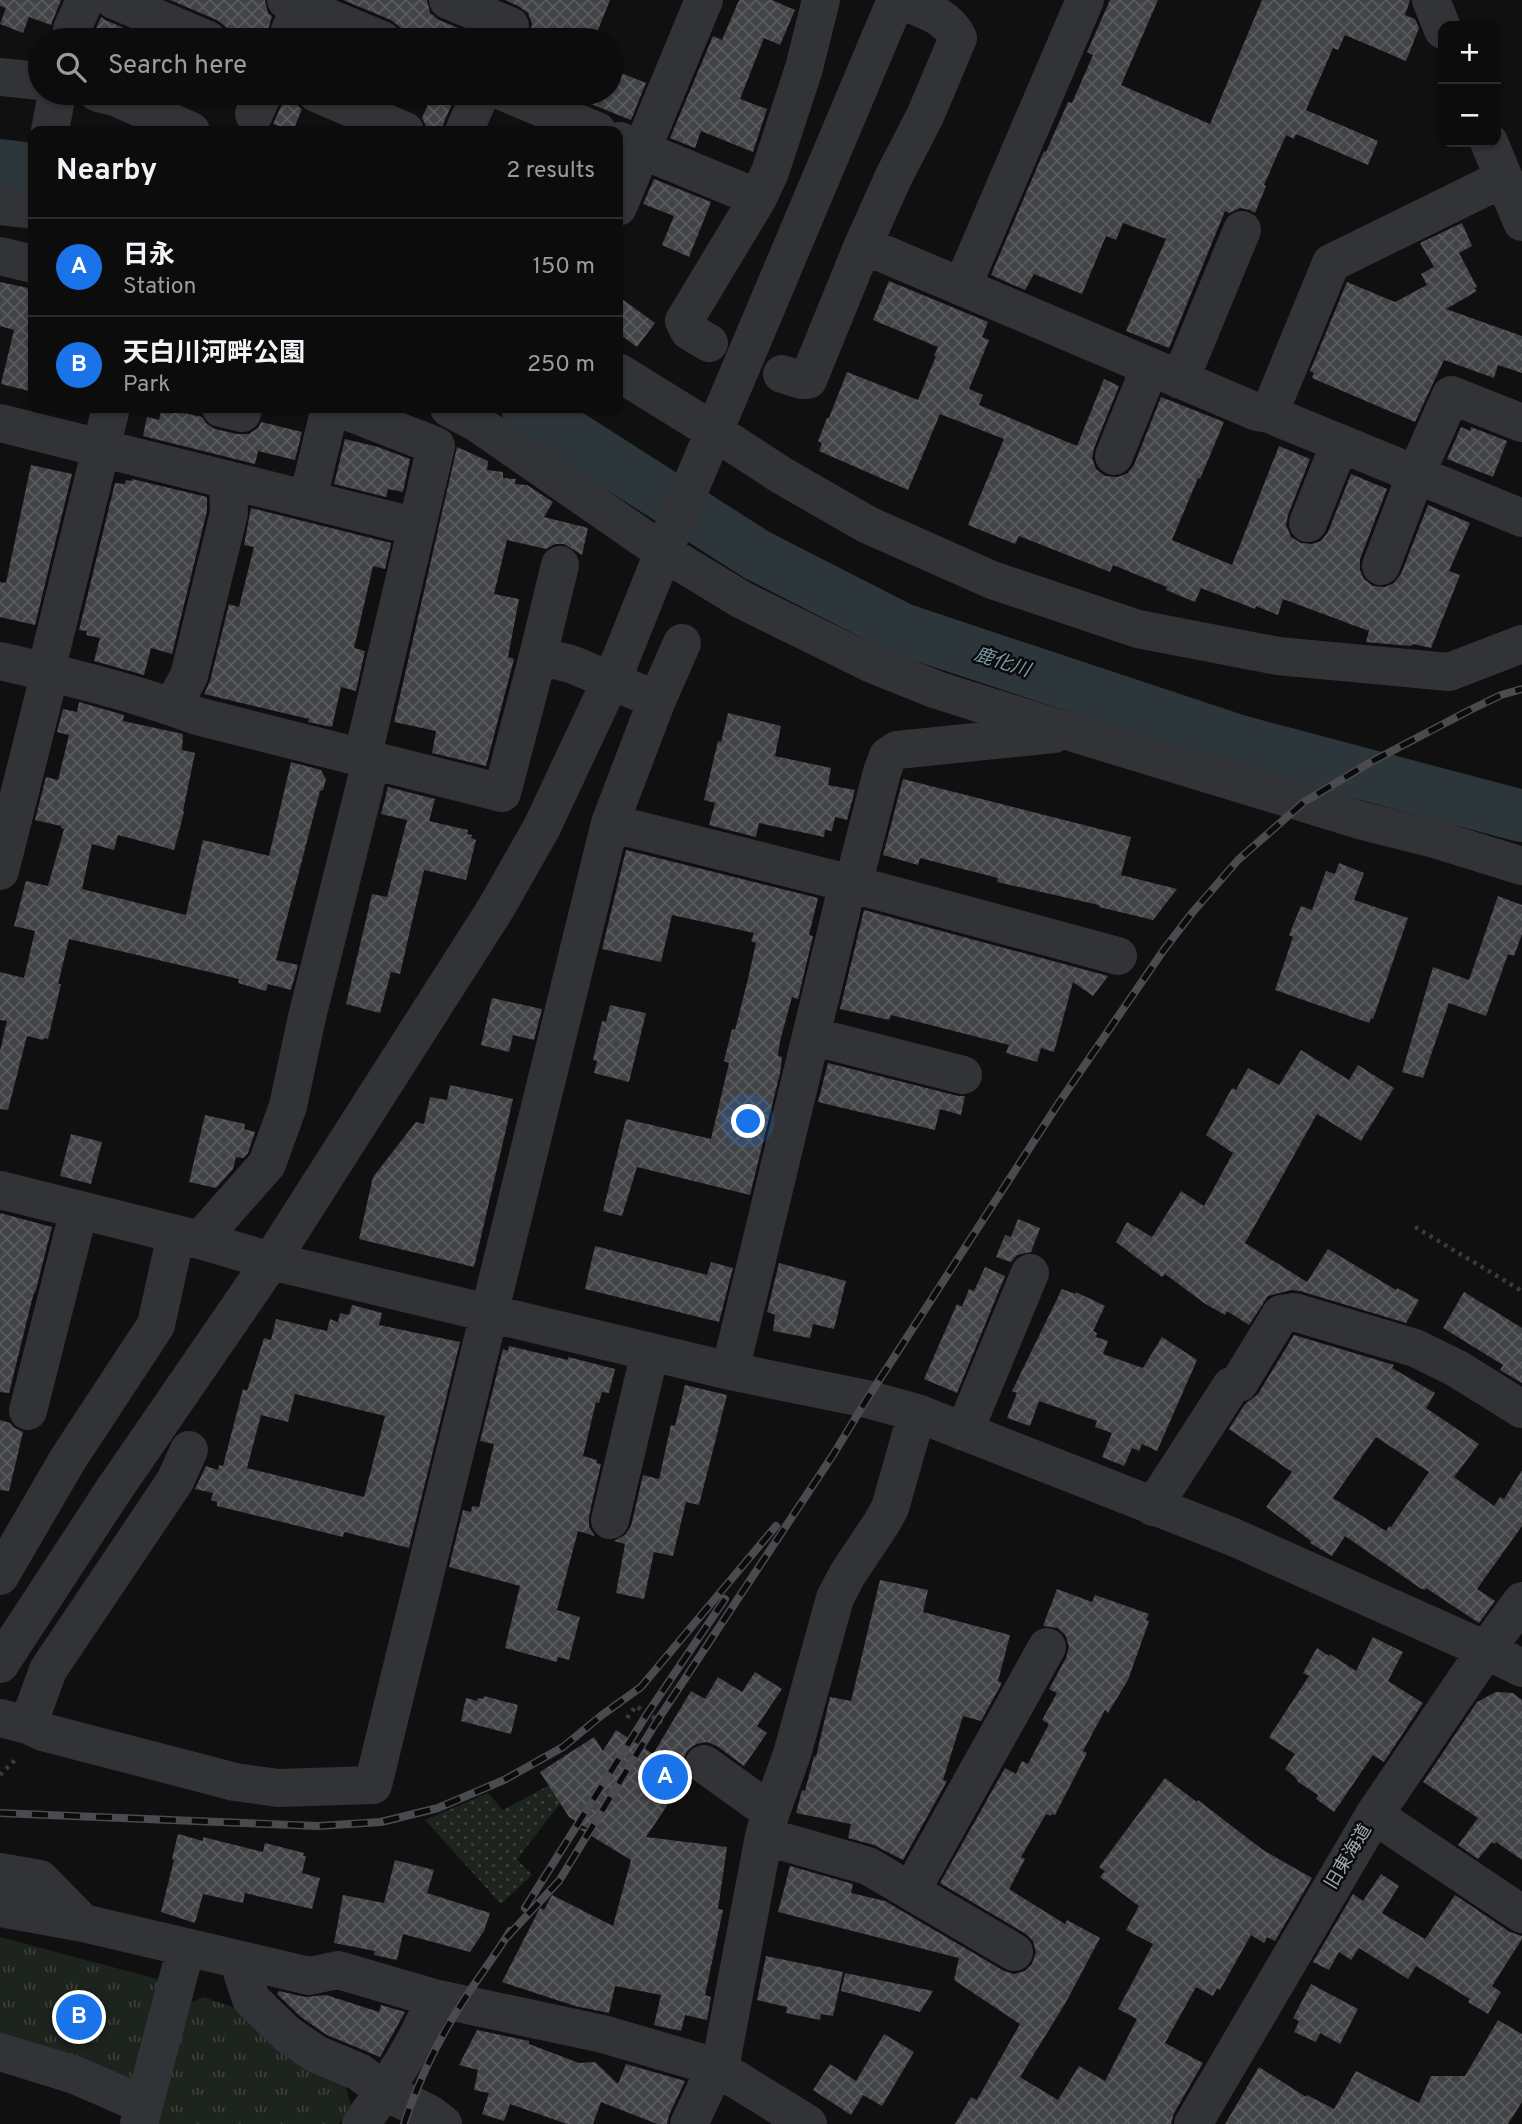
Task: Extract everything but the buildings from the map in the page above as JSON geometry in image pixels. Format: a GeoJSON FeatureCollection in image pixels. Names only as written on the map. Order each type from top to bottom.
{"type":"FeatureCollection","features":[{"type":"Feature","properties":{"kind":"street"},"geometry":{"type":"LineString","coordinates":[[114,0],[180,28]]}},
{"type":"Feature","properties":{"kind":"street"},"geometry":{"type":"LineString","coordinates":[[448,0],[511,22]]}},
{"type":"Feature","properties":{"kind":"street"},"geometry":{"type":"LineString","coordinates":[[623,181],[630,145],[704,0]]}},
{"type":"Feature","properties":{"kind":"street"},"geometry":{"type":"LineString","coordinates":[[709,343],[690,331],[684,321],[758,198],[770,172],[804,68],[821,0]]}},
{"type":"Feature","properties":{"kind":"street"},"geometry":{"type":"LineString","coordinates":[[0,1664],[113,1491],[271,1261],[496,908],[542,828],[619,663],[665,547],[898,0],[936,15],[952,25],[958,38],[925,116],[863,245],[808,380],[782,374]]}},
{"type":"Feature","properties":{"kind":"street"},"geometry":{"type":"LineString","coordinates":[[962,287],[1085,0]]}},
{"type":"Feature","properties":{"kind":"street"},"geometry":{"type":"LineString","coordinates":[[1431,0],[1439,21]]}},
{"type":"Feature","properties":{"kind":"street"},"geometry":{"type":"LineString","coordinates":[[294,12],[344,28]]}},
{"type":"Feature","properties":{"kind":"street"},"geometry":{"type":"LineString","coordinates":[[0,77],[28,79]]}},
{"type":"Feature","properties":{"kind":"street"},"geometry":{"type":"LineString","coordinates":[[51,126],[55,105]]}},
{"type":"Feature","properties":{"kind":"street"},"geometry":{"type":"LineString","coordinates":[[133,105],[180,126]]}},
{"type":"Feature","properties":{"kind":"street"},"geometry":{"type":"LineString","coordinates":[[344,105],[393,126]]}},
{"type":"Feature","properties":{"kind":"street"},"geometry":{"type":"LineString","coordinates":[[466,126],[476,105]]}},
{"type":"Feature","properties":{"kind":"street"},"geometry":{"type":"LineString","coordinates":[[535,105],[585,126]]}},
{"type":"Feature","properties":{"kind":"street"},"geometry":{"type":"LineString","coordinates":[[630,145],[758,198]]}},
{"type":"Feature","properties":{"kind":"street"},"geometry":{"type":"LineString","coordinates":[[1492,147],[1511,181],[1522,222]]}},
{"type":"Feature","properties":{"kind":"street"},"geometry":{"type":"LineString","coordinates":[[1269,414],[1331,262],[1511,181]]}},
{"type":"Feature","properties":{"kind":"street"},"geometry":{"type":"LineString","coordinates":[[0,206],[28,209]]}},
{"type":"Feature","properties":{"kind":"street"},"geometry":{"type":"LineString","coordinates":[[1114,456],[1165,373],[1242,230]]}},
{"type":"Feature","properties":{"kind":"street"},"geometry":{"type":"LineString","coordinates":[[863,245],[1257,412],[1269,414],[1522,518]]}},
{"type":"Feature","properties":{"kind":"street"},"geometry":{"type":"LineString","coordinates":[[0,256],[28,263]]}},
{"type":"Feature","properties":{"kind":"street"},"geometry":{"type":"LineString","coordinates":[[623,375],[713,438],[868,525],[992,580],[1138,628],[1278,656],[1448,672],[1522,644]]}},
{"type":"Feature","properties":{"kind":"street"},"geometry":{"type":"LineString","coordinates":[[1381,566],[1416,474],[1451,395],[1522,423]]}},
{"type":"Feature","properties":{"kind":"street"},"geometry":{"type":"LineString","coordinates":[[0,871],[110,413]]}},
{"type":"Feature","properties":{"kind":"street"},"geometry":{"type":"LineString","coordinates":[[311,486],[329,413]]}},
{"type":"Feature","properties":{"kind":"street"},"geometry":{"type":"LineString","coordinates":[[0,1576],[50,1490],[156,1325],[188,1237],[267,1164],[288,1106],[436,446],[352,413]]}},
{"type":"Feature","properties":{"kind":"street"},"geometry":{"type":"LineString","coordinates":[[458,413],[742,600],[872,664],[937,690],[1070,732],[1522,866]]}},
{"type":"Feature","properties":{"kind":"street"},"geometry":{"type":"LineString","coordinates":[[0,423],[416,527]]}},
{"type":"Feature","properties":{"kind":"street"},"geometry":{"type":"LineString","coordinates":[[1308,523],[1340,443]]}},
{"type":"Feature","properties":{"kind":"street"},"geometry":{"type":"LineString","coordinates":[[172,707],[190,676],[229,513],[228,480]]}},
{"type":"Feature","properties":{"kind":"street"},"geometry":{"type":"LineString","coordinates":[[0,661],[48,672],[197,716],[502,793],[560,565]]}},
{"type":"Feature","properties":{"kind":"street"},"geometry":{"type":"LineString","coordinates":[[189,1450],[175,1481],[14,1721],[43,1732],[235,1782],[278,1788],[373,1786],[610,823],[682,643]]}},
{"type":"Feature","properties":{"kind":"street"},"geometry":{"type":"LineString","coordinates":[[538,656],[571,664],[657,700]]}},
{"type":"Feature","properties":{"kind":"street"},"geometry":{"type":"LineString","coordinates":[[730,1371],[811,1036],[888,756],[897,750],[926,746],[1070,732]]}},
{"type":"Feature","properties":{"kind":"street"},"geometry":{"type":"LineString","coordinates":[[610,823],[1118,956]]}},
{"type":"Feature","properties":{"kind":"street"},"geometry":{"type":"LineString","coordinates":[[811,1036],[963,1075]]}},
{"type":"Feature","properties":{"kind":"street"},"geometry":{"type":"LineString","coordinates":[[0,1190],[188,1237],[271,1261],[730,1371],[867,1399],[916,1413],[1233,1537],[1522,1668]]}},
{"type":"Feature","properties":{"kind":"street"},"geometry":{"type":"LineString","coordinates":[[28,1411],[79,1210]]}},
{"type":"Feature","properties":{"kind":"street"},"geometry":{"type":"LineString","coordinates":[[964,1432],[1030,1273]]}},
{"type":"Feature","properties":{"kind":"street"},"geometry":{"type":"LineString","coordinates":[[1153,1507],[1231,1386],[1239,1382],[1281,1314],[1294,1312],[1415,1348],[1456,1368],[1522,1409]]}},
{"type":"Feature","properties":{"kind":"street"},"geometry":{"type":"LineString","coordinates":[[610,1520],[650,1352]]}},
{"type":"Feature","properties":{"kind":"street"},"geometry":{"type":"LineString","coordinates":[[689,2124],[718,2067],[768,1824],[792,1754],[835,1598],[890,1508],[916,1413]]}},
{"type":"Feature","properties":{"kind":"street"},"geometry":{"type":"LineString","coordinates":[[50,1490],[132,1545]]}},
{"type":"Feature","properties":{"kind":"street","name":"旧東海道"},"geometry":{"type":"LineString","coordinates":[[1193,2124],[1374,1815],[1522,1601]]}},
{"type":"Feature","properties":{"kind":"street"},"geometry":{"type":"LineString","coordinates":[[911,1891],[1047,1647]]}},
{"type":"Feature","properties":{"kind":"street"},"geometry":{"type":"LineString","coordinates":[[704,1764],[768,1824],[868,1866],[1014,1952]]}},
{"type":"Feature","properties":{"kind":"street"},"geometry":{"type":"LineString","coordinates":[[1374,1815],[1522,1914]]}},
{"type":"Feature","properties":{"kind":"street"},"geometry":{"type":"LineString","coordinates":[[0,1872],[40,1879],[83,1923]]}},
{"type":"Feature","properties":{"kind":"street"},"geometry":{"type":"LineString","coordinates":[[0,1908],[83,1923],[309,1976],[338,1970],[434,1998],[603,2034],[718,2067],[808,2124]]}},
{"type":"Feature","properties":{"kind":"street"},"geometry":{"type":"LineString","coordinates":[[0,2052],[75,2075],[142,2114],[186,1948]]}},
{"type":"Feature","properties":{"kind":"street"},"geometry":{"type":"LineString","coordinates":[[238,1960],[251,1999],[287,2034],[316,2054],[359,2072],[384,2091],[430,2114],[443,2124]]}},
{"type":"Feature","properties":{"kind":"street"},"geometry":{"type":"LineString","coordinates":[[361,2124],[427,2018],[434,1998]]}},
{"type":"Feature","properties":{"kind":"path"},"geometry":{"type":"LineString","coordinates":[[1415,1227],[1522,1291]]}},
{"type":"Feature","properties":{"kind":"path"},"geometry":{"type":"LineString","coordinates":[[627,1718],[635,1706],[665,1725]]}},
{"type":"Feature","properties":{"kind":"green space"},"geometry":{"type":"Polygon","coordinates":[[[557,1781],[569,1792],[517,1859],[532,1875],[501,1904],[425,1820],[488,1793],[503,1810],[557,1781]]]}},
{"type":"Feature","properties":{"kind":"green space"},"geometry":{"type":"Polygon","coordinates":[[[0,1937],[157,1979],[164,1993],[138,2083],[0,2040],[0,1937]]]}},
{"type":"Feature","properties":{"kind":"green space"},"geometry":{"type":"Polygon","coordinates":[[[203,1997],[241,2010],[345,2085],[351,2105],[339,2124],[153,2124],[189,2004],[203,1997]]]}},
{"type":"Feature","properties":{"kind":"waterway","name":"鹿化川"},"geometry":{"type":"LineString","coordinates":[[0,165],[28,168]]}},
{"type":"Feature","properties":{"kind":"waterway","name":"鹿化川"},"geometry":{"type":"LineString","coordinates":[[535,413],[757,555],[902,629],[1239,741],[1522,816]]}},
{"type":"Feature","properties":{"kind":"railway"},"geometry":{"type":"LineString","coordinates":[[506,1938],[559,1881],[657,1721],[833,1455],[1058,1104],[1192,913],[1238,860],[1304,802],[1369,763],[1470,710],[1501,695],[1522,689]]}},
{"type":"Feature","properties":{"kind":"railway"},"geometry":{"type":"LineString","coordinates":[[0,1813],[318,1826],[381,1822],[438,1808],[504,1780],[563,1747],[641,1687],[776,1526]]}},
{"type":"Feature","properties":{"kind":"railway"},"geometry":{"type":"LineString","coordinates":[[525,1908],[647,1714],[725,1599]]}},
{"type":"Feature","properties":{"kind":"railway"},"geometry":{"type":"LineString","coordinates":[[404,2124],[437,2046],[510,1931]]}},
{"type":"Feature","properties":{"kind":"place","name":"日永"},"geometry":{"type":"Point","coordinates":[665,1777]}},
{"type":"Feature","properties":{"kind":"place","name":"天白川河畔公園"},"geometry":{"type":"Point","coordinates":[79,2017]}}]}
